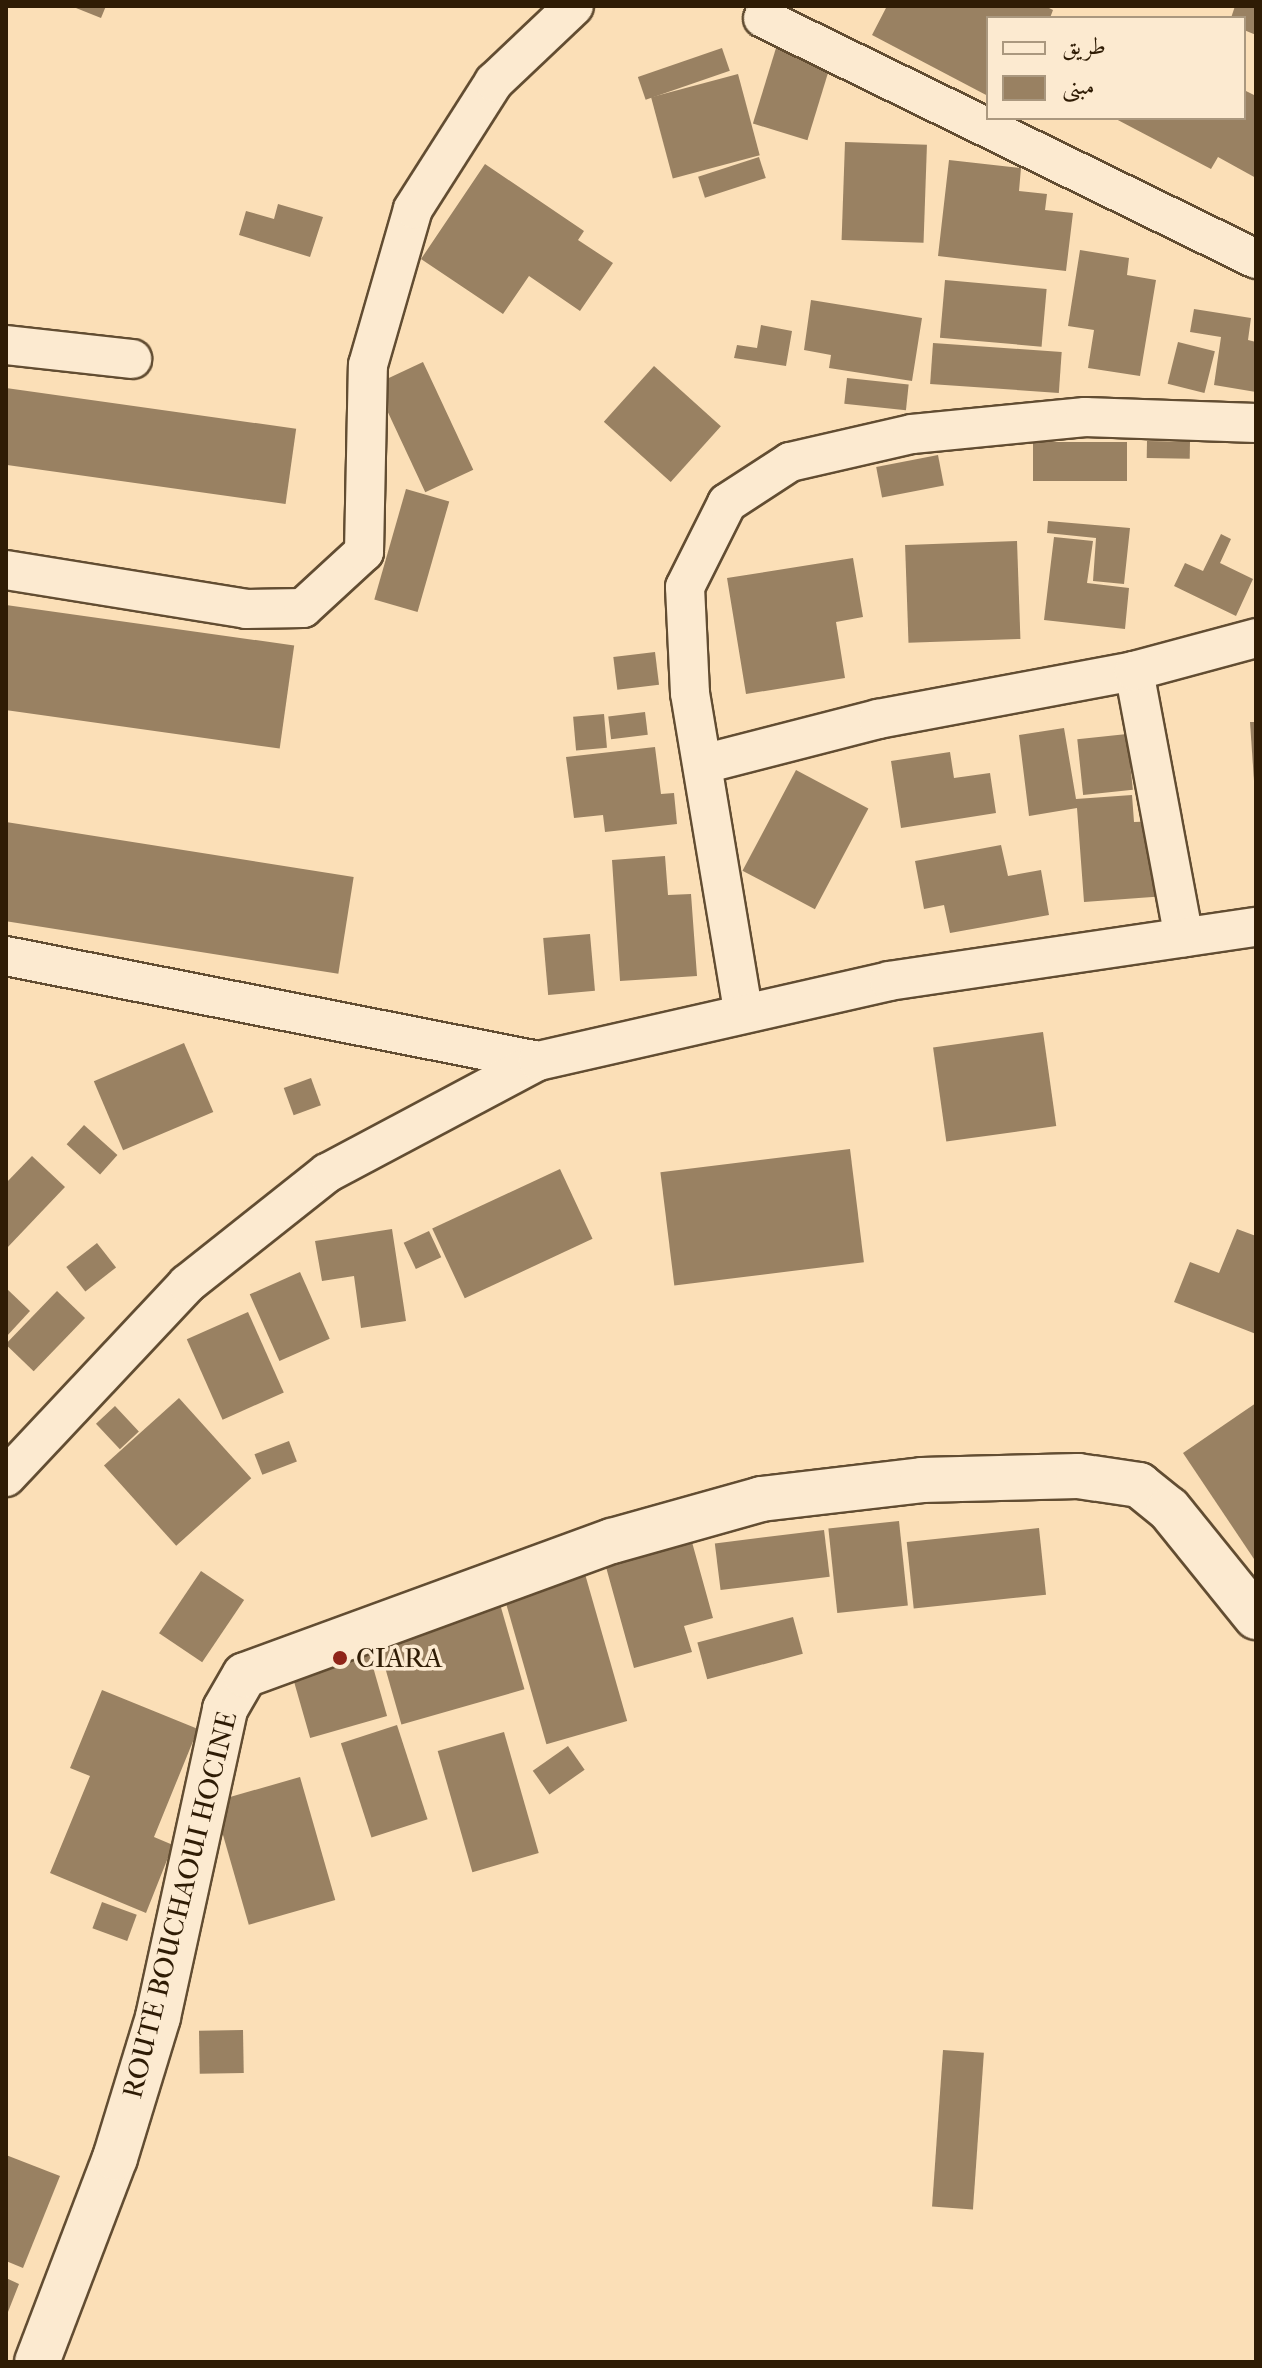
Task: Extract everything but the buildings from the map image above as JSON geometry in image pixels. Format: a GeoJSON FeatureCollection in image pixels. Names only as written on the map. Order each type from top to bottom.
{"type":"FeatureCollection","features":[{"type":"Feature","properties":{"kind":"street"},"geometry":{"type":"LineString","coordinates":[[6,570],[246,609],[303,608],[364,552],[368,365],[413,209],[494,82],[574,6]]}},
{"type":"Feature","properties":{"kind":"street"},"geometry":{"type":"LineString","coordinates":[[763,18],[1256,259]]}},
{"type":"Feature","properties":{"kind":"street"},"geometry":{"type":"LineString","coordinates":[[6,345],[132,359]]}},
{"type":"Feature","properties":{"kind":"street"},"geometry":{"type":"LineString","coordinates":[[743,1010],[690,693],[685,587],[727,503],[790,462],[912,434],[1085,417],[1256,423]]}},
{"type":"Feature","properties":{"kind":"street"},"geometry":{"type":"LineString","coordinates":[[703,764],[878,719],[1134,671],[1256,638]]}},
{"type":"Feature","properties":{"kind":"street"},"geometry":{"type":"LineString","coordinates":[[1134,671],[1184,937]]}},
{"type":"Feature","properties":{"kind":"street"},"geometry":{"type":"LineString","coordinates":[[6,1477],[187,1284],[327,1173],[538,1061],[743,1010],[889,981],[1256,927]]}},
{"type":"Feature","properties":{"kind":"street"},"geometry":{"type":"LineString","coordinates":[[6,956],[538,1061]]}},
{"type":"Feature","properties":{"kind":"street","name":"ROUTE BOUCHAOUI HOCINE"},"geometry":{"type":"LineString","coordinates":[[37,2362],[115,2158],[158,2017],[225,1709],[245,1675],[612,1541],[761,1499],[922,1480],[1078,1476],[1139,1485],[1169,1509],[1256,1617]]}},
{"type":"Feature","properties":{"kind":"place","name":"CIARA"},"geometry":{"type":"Point","coordinates":[340,1658]}}]}
